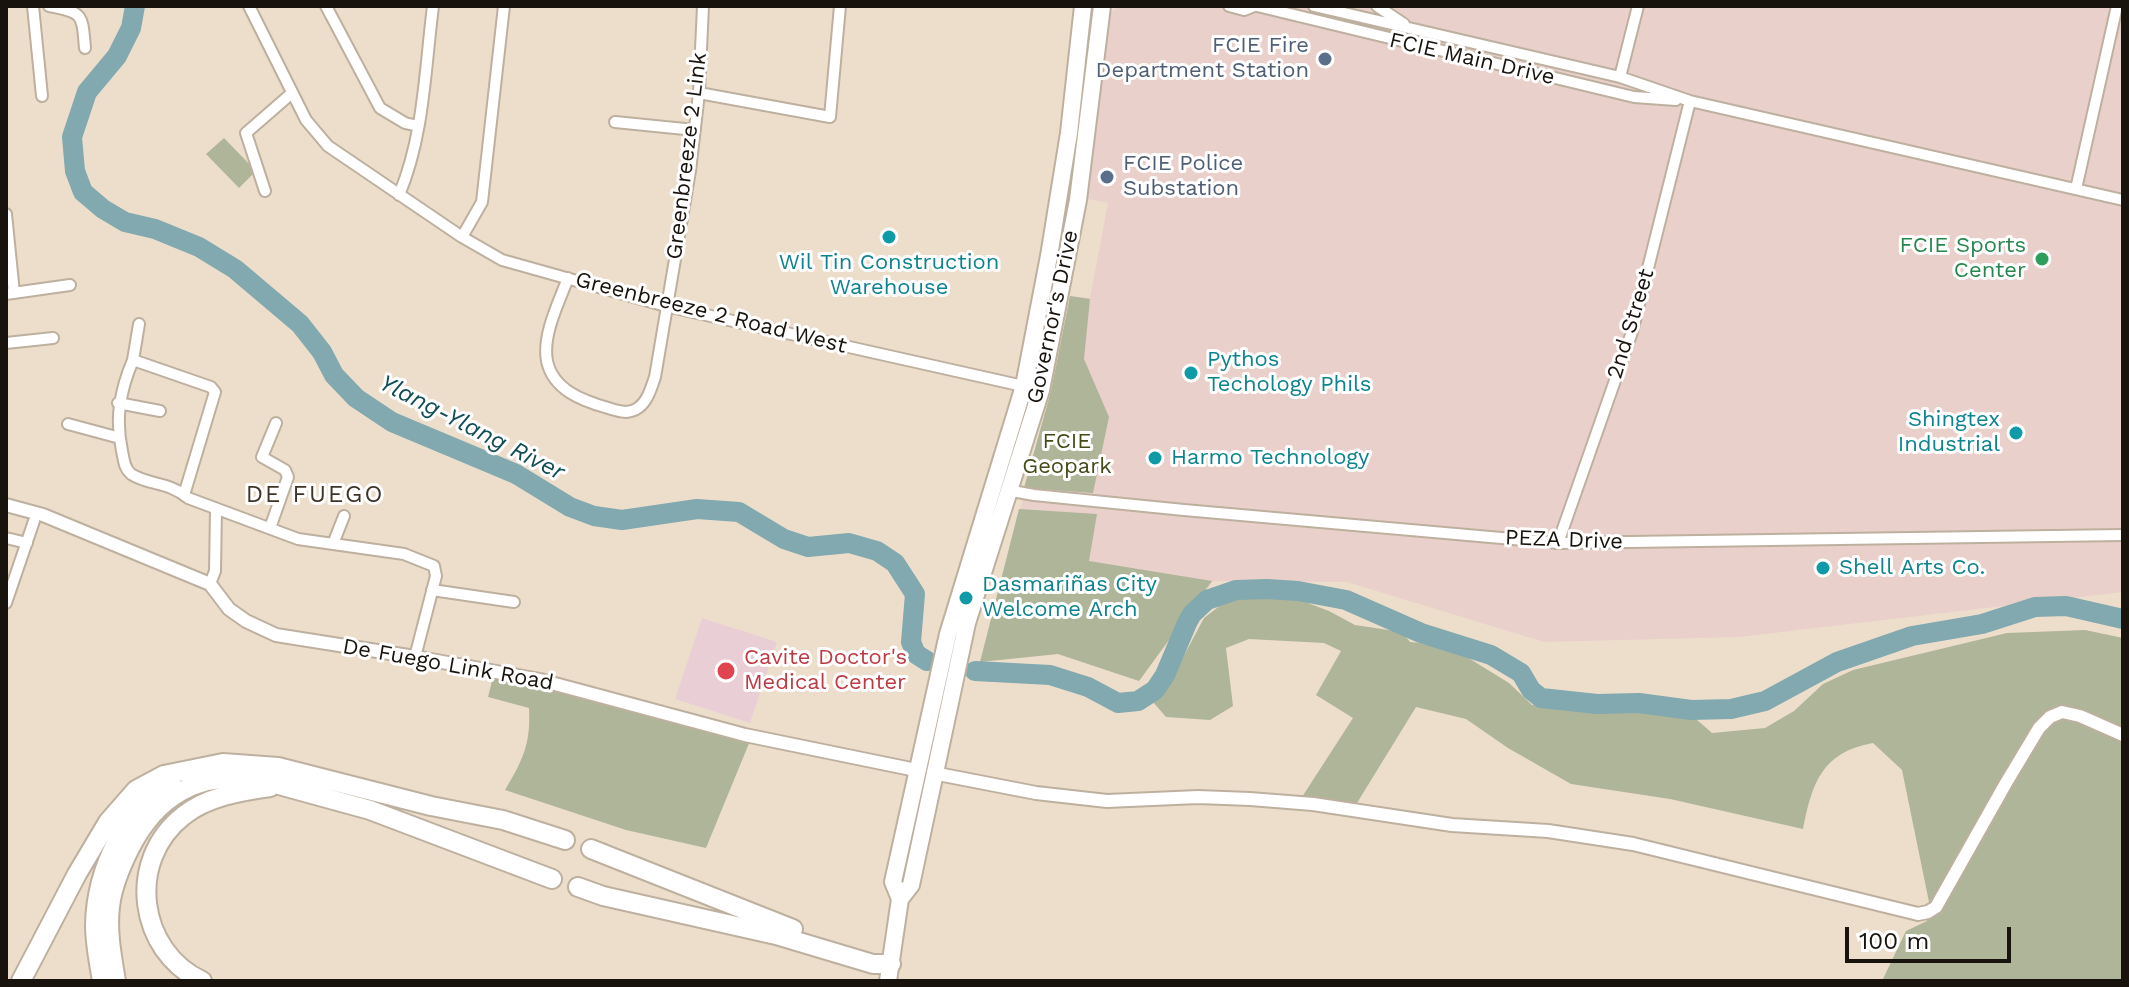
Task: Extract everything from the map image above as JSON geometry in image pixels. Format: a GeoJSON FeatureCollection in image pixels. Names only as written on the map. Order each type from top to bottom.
{"type":"FeatureCollection","features":[{"type":"Feature","properties":{"kind":"highway"},"geometry":{"type":"LineString","coordinates":[[21,981],[83,862],[121,805],[150,781],[199,767],[234,762],[278,767],[431,806],[503,820],[565,840]]}},
{"type":"Feature","properties":{"kind":"highway"},"geometry":{"type":"LineString","coordinates":[[102,981],[96,944],[96,910],[104,876],[117,843],[149,797],[171,780],[199,767]]}},
{"type":"Feature","properties":{"kind":"highway"},"geometry":{"type":"LineString","coordinates":[[116,981],[109,923],[111,898],[125,858],[152,813],[181,790],[210,780],[241,777],[370,810],[552,879]]}},
{"type":"Feature","properties":{"kind":"highway"},"geometry":{"type":"LineString","coordinates":[[202,981],[175,963],[162,947],[151,924],[146,884],[157,848],[172,826],[198,806],[248,790],[270,787],[293,789]]}},
{"type":"Feature","properties":{"kind":"highway"},"geometry":{"type":"LineString","coordinates":[[591,849],[780,925],[875,954],[889,972]]}},
{"type":"Feature","properties":{"kind":"highway"},"geometry":{"type":"LineString","coordinates":[[578,887],[603,896],[776,935],[873,964],[889,972]]}},
{"type":"Feature","properties":{"kind":"main road","name":"Governor's Drive"},"geometry":{"type":"LineString","coordinates":[[889,972],[900,899],[911,885],[933,773],[941,701],[956,636],[1032,388],[1069,133],[1083,6]]}},
{"type":"Feature","properties":{"kind":"main road","name":"Governor's Drive"},"geometry":{"type":"LineString","coordinates":[[956,636],[1007,490],[1078,200],[1102,6]]}},
{"type":"Feature","properties":{"kind":"main road","name":"Governor's Drive"},"geometry":{"type":"LineString","coordinates":[[900,899],[893,882],[916,770],[941,701]]}},
{"type":"Feature","properties":{"kind":"street"},"geometry":{"type":"LineString","coordinates":[[33,6],[42,96]]}},
{"type":"Feature","properties":{"kind":"street"},"geometry":{"type":"LineString","coordinates":[[49,6],[78,13],[82,19],[85,48]]}},
{"type":"Feature","properties":{"kind":"street","name":"Greenbreeze 2 Road West"},"geometry":{"type":"LineString","coordinates":[[249,6],[306,120],[328,146],[462,237],[502,260],[666,306],[1032,388]]}},
{"type":"Feature","properties":{"kind":"street"},"geometry":{"type":"LineString","coordinates":[[326,6],[380,108],[405,123],[418,126]]}},
{"type":"Feature","properties":{"kind":"street"},"geometry":{"type":"LineString","coordinates":[[399,195],[410,169],[418,126],[433,6]]}},
{"type":"Feature","properties":{"kind":"street"},"geometry":{"type":"LineString","coordinates":[[462,237],[482,202],[504,6]]}},
{"type":"Feature","properties":{"kind":"street","name":"Greenbreeze 2 Link"},"geometry":{"type":"LineString","coordinates":[[666,306],[695,130],[703,6]]}},
{"type":"Feature","properties":{"kind":"street"},"geometry":{"type":"LineString","coordinates":[[699,93],[830,117],[840,6]]}},
{"type":"Feature","properties":{"kind":"street","name":"FCIE Main Drive"},"geometry":{"type":"LineString","coordinates":[[1229,6],[1244,10],[1255,6],[1634,97],[1690,101]]}},
{"type":"Feature","properties":{"kind":"street","name":"FCIE Main Drive"},"geometry":{"type":"LineString","coordinates":[[1314,6],[1620,77],[1690,101],[2123,200]]}},
{"type":"Feature","properties":{"kind":"street","name":"FCIE Main Drive"},"geometry":{"type":"LineString","coordinates":[[1377,6],[1409,28]]}},
{"type":"Feature","properties":{"kind":"street"},"geometry":{"type":"LineString","coordinates":[[1620,77],[1638,6]]}},
{"type":"Feature","properties":{"kind":"street"},"geometry":{"type":"LineString","coordinates":[[2076,189],[2117,6]]}},
{"type":"Feature","properties":{"kind":"street"},"geometry":{"type":"LineString","coordinates":[[265,191],[246,133],[292,93]]}},
{"type":"Feature","properties":{"kind":"street","name":"2nd Street"},"geometry":{"type":"LineString","coordinates":[[1558,543],[1632,332],[1690,101]]}},
{"type":"Feature","properties":{"kind":"street"},"geometry":{"type":"LineString","coordinates":[[615,122],[695,130]]}},
{"type":"Feature","properties":{"kind":"street"},"geometry":{"type":"LineString","coordinates":[[6,214],[10,293],[70,285]]}},
{"type":"Feature","properties":{"kind":"street"},"geometry":{"type":"LineString","coordinates":[[568,278],[552,322],[547,363],[556,380],[586,402],[626,413],[636,410],[648,398],[655,377],[666,306]]}},
{"type":"Feature","properties":{"kind":"street"},"geometry":{"type":"LineString","coordinates":[[139,324],[133,360],[118,403],[126,469],[134,475],[175,487],[184,495],[216,509],[298,539],[404,554],[434,566],[436,576],[415,657]]}},
{"type":"Feature","properties":{"kind":"street"},"geometry":{"type":"LineString","coordinates":[[6,343],[53,338]]}},
{"type":"Feature","properties":{"kind":"street"},"geometry":{"type":"LineString","coordinates":[[133,360],[211,387],[215,392],[184,495]]}},
{"type":"Feature","properties":{"kind":"street"},"geometry":{"type":"LineString","coordinates":[[118,403],[160,411]]}},
{"type":"Feature","properties":{"kind":"street"},"geometry":{"type":"LineString","coordinates":[[270,528],[288,477],[285,470],[262,457],[276,423]]}},
{"type":"Feature","properties":{"kind":"street"},"geometry":{"type":"LineString","coordinates":[[68,424],[120,438]]}},
{"type":"Feature","properties":{"kind":"street","name":"PEZA Drive"},"geometry":{"type":"LineString","coordinates":[[1007,490],[1184,510],[1558,543],[2123,535]]}},
{"type":"Feature","properties":{"kind":"street","name":"De Fuego Link Road"},"geometry":{"type":"LineString","coordinates":[[6,505],[43,515],[210,584],[229,609],[276,635],[540,680],[745,735],[916,770]]}},
{"type":"Feature","properties":{"kind":"street"},"geometry":{"type":"LineString","coordinates":[[210,584],[215,571],[216,509]]}},
{"type":"Feature","properties":{"kind":"street"},"geometry":{"type":"LineString","coordinates":[[333,544],[344,516]]}},
{"type":"Feature","properties":{"kind":"street"},"geometry":{"type":"LineString","coordinates":[[7,597],[34,521]]}},
{"type":"Feature","properties":{"kind":"street"},"geometry":{"type":"LineString","coordinates":[[6,538],[27,543]]}},
{"type":"Feature","properties":{"kind":"street"},"geometry":{"type":"LineString","coordinates":[[432,590],[514,602]]}},
{"type":"Feature","properties":{"kind":"street"},"geometry":{"type":"LineString","coordinates":[[933,773],[1036,793],[1107,801],[1198,797],[1250,799],[1313,804],[1452,825],[1548,831],[1633,844],[1918,914],[1936,907],[2039,728],[2050,717],[2062,712],[2080,716],[2123,735]]}},
{"type":"Feature","properties":{"kind":"shaded area"},"geometry":{"type":"Polygon","coordinates":[[[1120,6],[2123,6],[2123,592],[1739,637],[1544,642],[1347,582],[1213,581],[1139,681],[1058,654],[980,662],[1051,391],[1070,296],[1090,298],[1108,203],[1087,199],[1109,17],[1120,6]]]}},
{"type":"Feature","properties":{"kind":"shaded area","name":"Cavite Doctor's Medical Center"},"geometry":{"type":"Polygon","coordinates":[[[702,618],[777,642],[750,723],[675,699],[702,618]]]}},
{"type":"Feature","properties":{"kind":"green space"},"geometry":{"type":"Polygon","coordinates":[[[224,138],[256,171],[239,188],[206,154],[224,138]]]}},
{"type":"Feature","properties":{"kind":"green space","name":"FCIE Geopark"},"geometry":{"type":"Polygon","coordinates":[[[1070,296],[1090,299],[1084,359],[1109,417],[1093,493],[1024,488],[1051,391],[1070,296]]]}},
{"type":"Feature","properties":{"kind":"green space"},"geometry":{"type":"Polygon","coordinates":[[[1019,509],[1097,514],[1089,561],[1212,581],[1139,681],[1058,654],[980,662],[1019,509]]]}},
{"type":"Feature","properties":{"kind":"green space"},"geometry":{"type":"Polygon","coordinates":[[[1269,592],[1284,594],[1329,611],[1355,625],[1402,632],[1410,642],[1449,646],[1509,683],[1532,705],[1676,714],[1696,719],[1712,733],[1765,728],[1794,711],[1823,684],[1853,670],[2007,633],[2085,630],[2123,638],[2123,981],[1882,981],[1906,931],[1927,921],[1929,902],[1902,770],[1873,743],[1842,754],[1822,772],[1811,797],[1803,829],[1670,799],[1571,784],[1508,748],[1466,719],[1416,707],[1357,803],[1302,797],[1353,718],[1316,695],[1341,651],[1324,643],[1249,639],[1226,648],[1233,706],[1210,720],[1166,717],[1153,702],[1172,678],[1204,618],[1226,601],[1269,592]]]}},
{"type":"Feature","properties":{"kind":"green space"},"geometry":{"type":"Polygon","coordinates":[[[494,673],[750,741],[706,848],[626,830],[505,790],[524,751],[529,731],[529,708],[488,697],[494,673]]]}},
{"type":"Feature","properties":{"kind":"waterway","name":"Ylang-Ylang River"},"geometry":{"type":"LineString","coordinates":[[135,6],[131,28],[117,56],[87,92],[72,137],[75,171],[83,192],[103,209],[125,222],[155,229],[199,247],[235,269],[300,324],[322,352],[334,375],[356,398],[392,422],[516,474],[570,507],[594,516],[622,520],[697,509],[739,512],[784,539],[808,547],[849,543],[877,551],[895,563],[915,594],[911,642],[916,654],[927,661]]}},
{"type":"Feature","properties":{"kind":"waterway","name":"Ylang-Ylang River"},"geometry":{"type":"LineString","coordinates":[[975,671],[1050,675],[1088,687],[1118,703],[1138,701],[1155,690],[1165,675],[1192,614],[1207,600],[1236,590],[1267,589],[1346,600],[1421,633],[1491,655],[1521,673],[1531,690],[1541,698],[1597,704],[1639,703],[1691,710],[1731,709],[1765,701],[1837,662],[1912,636],[1982,624],[2035,607],[2066,606],[2123,619]]}},
{"type":"Feature","properties":{"kind":"place","name":"FCIE Fire Department Station"},"geometry":{"type":"Point","coordinates":[1325,59]}},
{"type":"Feature","properties":{"kind":"place","name":"FCIE Police Substation"},"geometry":{"type":"Point","coordinates":[1107,177]}},
{"type":"Feature","properties":{"kind":"place","name":"Wil Tin Construction Warehouse"},"geometry":{"type":"Point","coordinates":[889,237]}},
{"type":"Feature","properties":{"kind":"place","name":"FCIE Sports Center"},"geometry":{"type":"Point","coordinates":[2042,259]}},
{"type":"Feature","properties":{"kind":"place","name":"Pythos Techology Phils"},"geometry":{"type":"Point","coordinates":[1191,373]}},
{"type":"Feature","properties":{"kind":"place","name":"Shingtex Industrial"},"geometry":{"type":"Point","coordinates":[2016,433]}},
{"type":"Feature","properties":{"kind":"place","name":"Harmo Technology"},"geometry":{"type":"Point","coordinates":[1155,458]}},
{"type":"Feature","properties":{"kind":"place","name":"Shell Arts Co."},"geometry":{"type":"Point","coordinates":[1823,568]}},
{"type":"Feature","properties":{"kind":"place","name":"Dasmariñas City Welcome Arch"},"geometry":{"type":"Point","coordinates":[966,598]}},
{"type":"Feature","properties":{"kind":"place","name":"Cavite Doctor's Medical Center"},"geometry":{"type":"Point","coordinates":[726,671]}},
{"type":"Feature","properties":{"kind":"district","name":"DE FUEGO"},"geometry":{"type":"Point","coordinates":[315,495]}}]}
